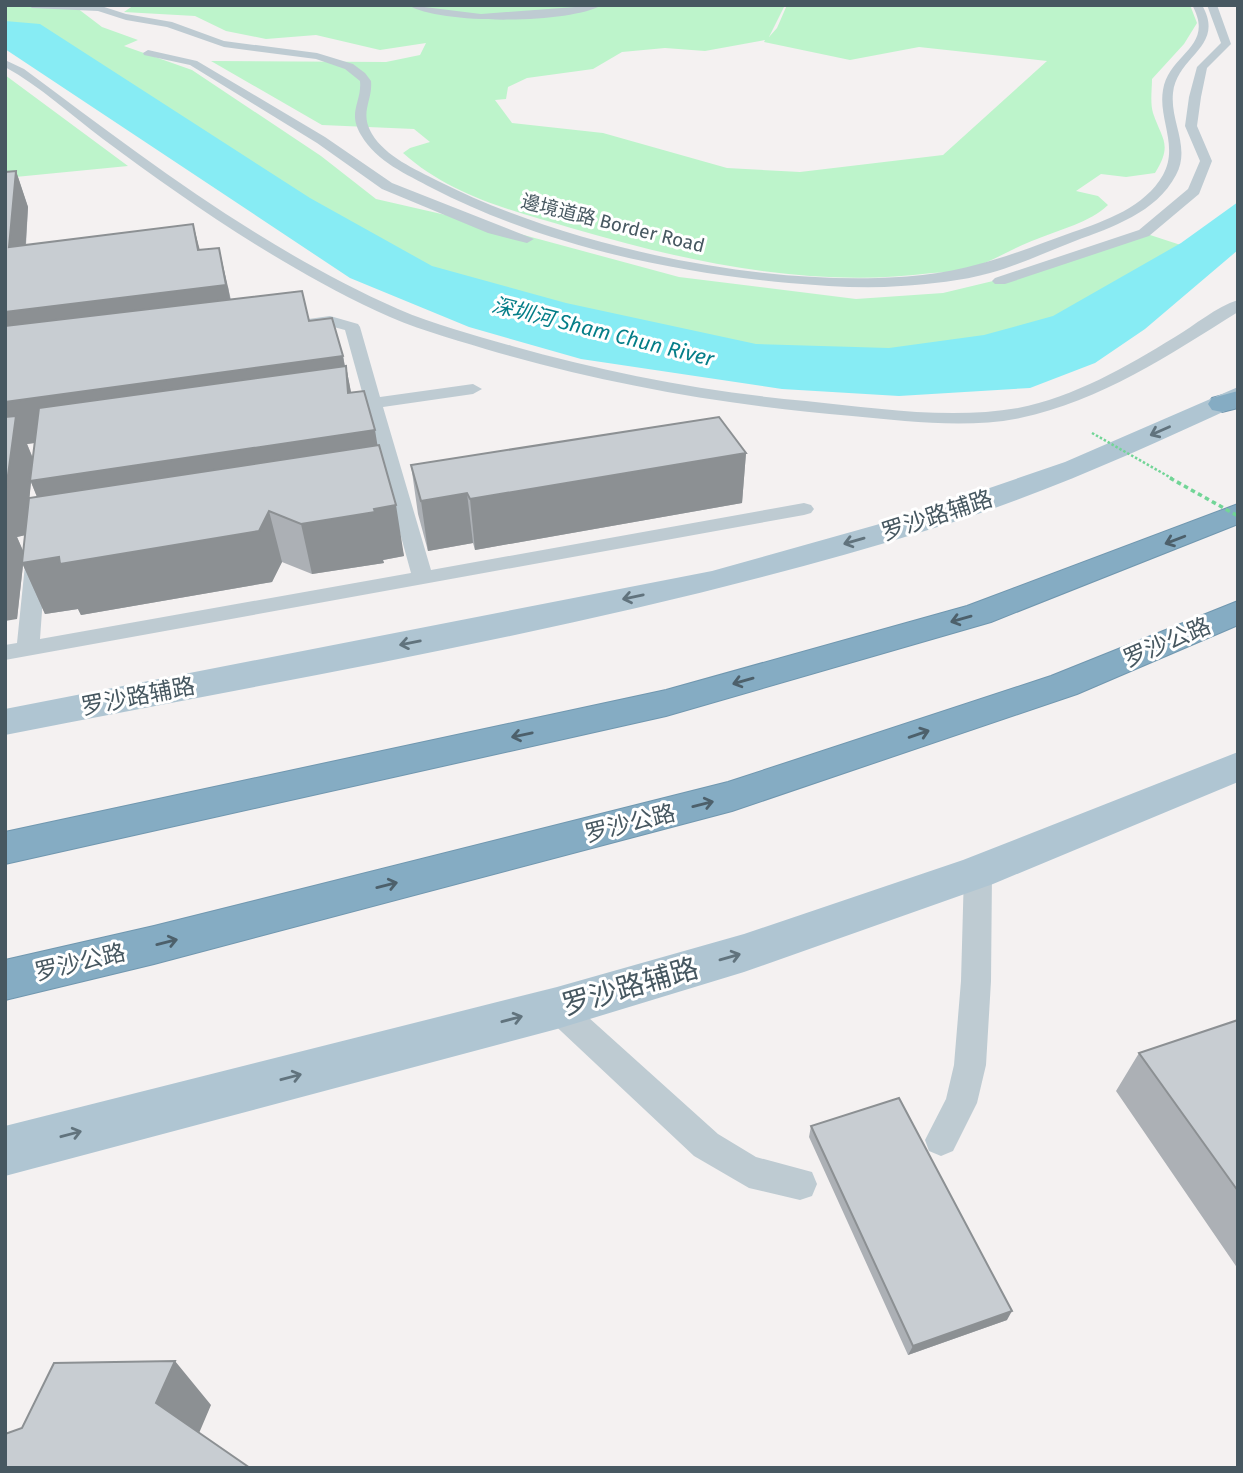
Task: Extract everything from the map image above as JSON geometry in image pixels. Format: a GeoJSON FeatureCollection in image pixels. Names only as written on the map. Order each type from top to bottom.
{"type":"FeatureCollection","features":[{"type":"Feature","properties":{"kind":"highway"},"geometry":{"type":"LineString","coordinates":[[5,848],[666,704],[979,614],[1238,515]]}},
{"type":"Feature","properties":{"kind":"highway","name":"罗沙公路"},"geometry":{"type":"LineString","coordinates":[[5,980],[154,946],[732,796],[1064,685],[1238,612]]}},
{"type":"Feature","properties":{"kind":"main road","name":"罗沙路辅路"},"geometry":{"type":"LineString","coordinates":[[5,722],[716,580],[919,523],[1076,468],[1233,399]]}},
{"type":"Feature","properties":{"kind":"main road","name":"罗沙路辅路"},"geometry":{"type":"LineString","coordinates":[[5,1151],[557,1008],[744,953],[978,872],[1238,766]]}},
{"type":"Feature","properties":{"kind":"lane"},"geometry":{"type":"LineString","coordinates":[[32,5],[70,8],[85,5]]}},
{"type":"Feature","properties":{"kind":"lane"},"geometry":{"type":"LineString","coordinates":[[412,5],[459,14],[518,17],[598,5]]}},
{"type":"Feature","properties":{"kind":"lane","name":"邊境道路 Border Road"},"geometry":{"type":"LineString","coordinates":[[70,8],[96,8],[124,17],[179,27],[224,44],[305,54],[343,64],[358,72],[366,84],[360,108],[362,124],[370,141],[389,158],[430,183],[486,209],[566,235],[649,256],[819,282],[872,284],[978,272],[1121,218],[1154,195],[1169,175],[1177,155],[1177,141],[1167,109],[1167,96],[1175,69],[1205,35],[1206,20],[1197,5]]}},
{"type":"Feature","properties":{"kind":"lane"},"geometry":{"type":"LineString","coordinates":[[955,290],[1013,278],[1144,233],[1194,191],[1206,161],[1191,126],[1195,97],[1202,67],[1226,44],[1212,5]]}},
{"type":"Feature","properties":{"kind":"lane"},"geometry":{"type":"LineString","coordinates":[[148,53],[193,63],[321,140],[387,186],[493,230],[679,277],[799,294]]}},
{"type":"Feature","properties":{"kind":"lane"},"geometry":{"type":"LineString","coordinates":[[5,63],[20,71],[232,225],[374,304],[452,334],[538,359],[652,384],[781,405],[947,418],[1000,417],[1044,407],[1109,382],[1238,305]]}},
{"type":"Feature","properties":{"kind":"lane"},"geometry":{"type":"LineString","coordinates":[[289,327],[330,321],[352,327],[423,578]]}},
{"type":"Feature","properties":{"kind":"lane"},"geometry":{"type":"LineString","coordinates":[[347,407],[473,389]]}},
{"type":"Feature","properties":{"kind":"lane"},"geometry":{"type":"LineString","coordinates":[[5,653],[804,509]]}},
{"type":"Feature","properties":{"kind":"lane"},"geometry":{"type":"LineString","coordinates":[[16,545],[42,537],[28,649]]}},
{"type":"Feature","properties":{"kind":"lane"},"geometry":{"type":"LineString","coordinates":[[940,1140],[961,1103],[970,1065],[976,981],[978,872]]}},
{"type":"Feature","properties":{"kind":"lane"},"geometry":{"type":"LineString","coordinates":[[557,1008],[706,1145],[749,1172],[800,1184]]}},
{"type":"Feature","properties":{"kind":"path"},"geometry":{"type":"LineString","coordinates":[[1092,433],[1238,515]]}},
{"type":"Feature","properties":{"kind":"green space"},"geometry":{"type":"Polygon","coordinates":[[[83,5],[77,8],[102,27],[138,40],[124,46],[192,70],[321,156],[376,199],[472,221],[679,277],[856,299],[943,293],[1031,272],[1144,233],[1199,251],[962,375],[742,364],[406,280],[5,31],[5,6],[83,5]]]}},
{"type":"Feature","properties":{"kind":"green space"},"geometry":{"type":"Polygon","coordinates":[[[134,5],[785,5],[769,37],[777,28],[787,5],[1190,5],[1197,23],[1184,44],[1152,79],[1152,109],[1165,148],[1155,173],[1126,177],[1101,174],[1076,191],[1098,196],[1108,205],[1100,211],[1084,221],[1028,242],[969,269],[887,277],[841,278],[750,269],[659,252],[504,208],[461,191],[421,168],[403,153],[430,142],[414,129],[322,125],[211,61],[386,62],[420,55],[426,43],[380,50],[316,35],[266,39],[226,31],[195,16],[124,12],[134,5]],[[765,40],[705,51],[665,48],[622,52],[593,69],[527,78],[508,87],[506,99],[495,100],[512,123],[603,133],[727,168],[800,172],[943,155],[1047,61],[919,47],[850,60],[764,42],[765,40]]]}},
{"type":"Feature","properties":{"kind":"green space"},"geometry":{"type":"Polygon","coordinates":[[[5,75],[128,166],[5,178],[5,75]]]}},
{"type":"Feature","properties":{"kind":"water","name":"深圳河 Sham Chun River"},"geometry":{"type":"Polygon","coordinates":[[[5,21],[40,24],[310,198],[432,266],[566,303],[756,344],[889,348],[984,335],[1053,316],[1181,243],[1238,202],[1238,250],[1145,329],[1095,363],[1030,388],[899,396],[782,389],[581,359],[469,327],[350,278],[5,49],[5,21]]]}},
{"type":"Feature","properties":{"kind":"building"},"geometry":{"type":"Polygon","coordinates":[[[16,171],[9,247],[193,224],[198,250],[219,248],[226,285],[5,312],[5,172],[16,171]]]}},
{"type":"Feature","properties":{"kind":"building"},"geometry":{"type":"Polygon","coordinates":[[[302,291],[309,321],[332,318],[343,356],[5,402],[5,326],[302,291]]]}},
{"type":"Feature","properties":{"kind":"building"},"geometry":{"type":"Polygon","coordinates":[[[346,366],[348,393],[364,391],[375,430],[30,481],[39,408],[346,366]]]}},
{"type":"Feature","properties":{"kind":"building"},"geometry":{"type":"Polygon","coordinates":[[[16,416],[6,490],[5,490],[5,417],[16,416]]]}},
{"type":"Feature","properties":{"kind":"building"},"geometry":{"type":"Polygon","coordinates":[[[719,417],[746,453],[470,499],[467,493],[421,501],[411,465],[719,417]]]}},
{"type":"Feature","properties":{"kind":"building"},"geometry":{"type":"Polygon","coordinates":[[[379,445],[396,505],[374,509],[375,512],[301,524],[269,511],[259,531],[60,564],[59,557],[22,563],[29,498],[379,445]]]}},
{"type":"Feature","properties":{"kind":"building"},"geometry":{"type":"Polygon","coordinates":[[[1238,1020],[1238,1191],[1139,1053],[1238,1020]]]}},
{"type":"Feature","properties":{"kind":"building"},"geometry":{"type":"Polygon","coordinates":[[[899,1098],[1012,1311],[913,1346],[811,1126],[899,1098]]]}},
{"type":"Feature","properties":{"kind":"building"},"geometry":{"type":"Polygon","coordinates":[[[175,1361],[156,1403],[250,1468],[5,1468],[5,1434],[22,1428],[54,1363],[175,1361]]]}}]}
